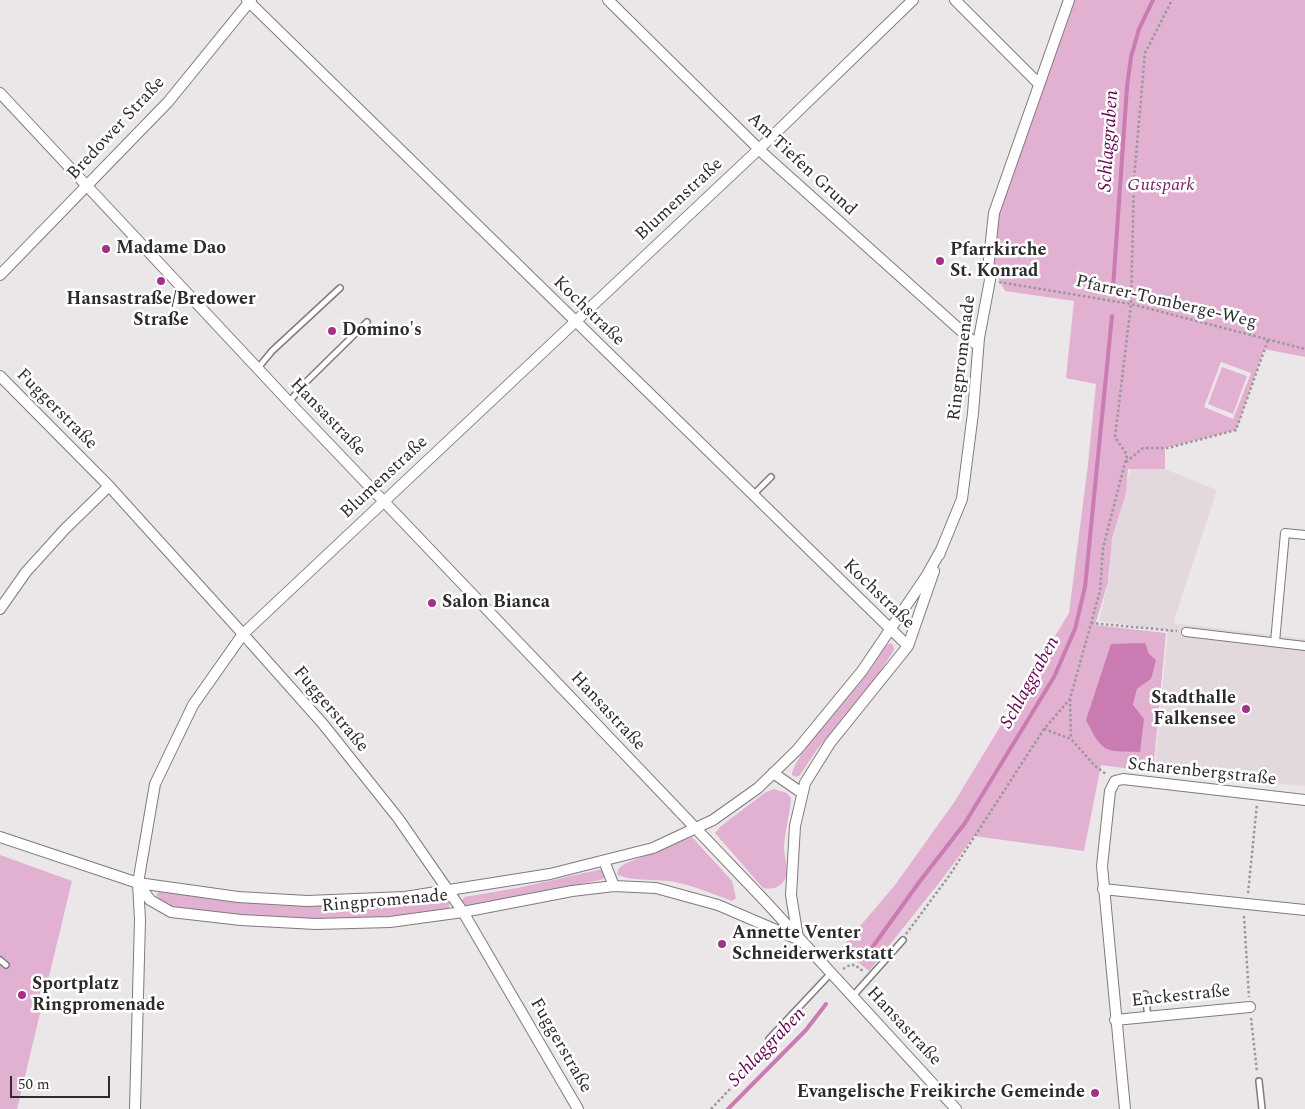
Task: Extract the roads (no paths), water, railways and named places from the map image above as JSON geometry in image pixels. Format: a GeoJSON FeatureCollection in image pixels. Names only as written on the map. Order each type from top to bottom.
{"type":"FeatureCollection","features":[{"type":"Feature","properties":{"kind":"street","name":"Am Tiefen Grund"},"geometry":{"type":"LineString","coordinates":[[608,0],[758,148],[978,346]]}},
{"type":"Feature","properties":{"kind":"street","name":"Blumenstraße"},"geometry":{"type":"LineString","coordinates":[[135,1109],[140,920],[138,884],[155,784],[193,705],[243,634],[575,322],[913,0]]}},
{"type":"Feature","properties":{"kind":"street"},"geometry":{"type":"LineString","coordinates":[[955,0],[1038,84]]}},
{"type":"Feature","properties":{"kind":"street","name":"Ringpromenade"},"geometry":{"type":"LineString","coordinates":[[798,939],[791,895],[795,826],[802,793],[805,783],[830,743],[908,646],[941,550],[962,500],[973,413],[978,346],[990,280],[988,269],[994,213],[1069,0]]}},
{"type":"Feature","properties":{"kind":"street","name":"Bredower Straße"},"geometry":{"type":"LineString","coordinates":[[0,275],[168,102],[249,1]]}},
{"type":"Feature","properties":{"kind":"street","name":"Kochstraße"},"geometry":{"type":"LineString","coordinates":[[249,1],[908,646]]}},
{"type":"Feature","properties":{"kind":"street","name":"Hansastraße"},"geometry":{"type":"LineString","coordinates":[[0,93],[289,402],[765,902],[956,1109]]}},
{"type":"Feature","properties":{"kind":"street","name":"Fuggerstraße"},"geometry":{"type":"LineString","coordinates":[[0,376],[109,486],[243,634],[329,731],[398,818],[463,912],[578,1109]]}},
{"type":"Feature","properties":{"kind":"street"},"geometry":{"type":"LineString","coordinates":[[0,609],[26,572],[65,528],[109,486]]}},
{"type":"Feature","properties":{"kind":"street"},"geometry":{"type":"LineString","coordinates":[[1275,642],[1285,533],[1305,535]]}},
{"type":"Feature","properties":{"kind":"street","name":"Ringpromenade"},"geometry":{"type":"LineString","coordinates":[[0,837],[138,884],[238,897],[307,901],[405,897],[550,874],[653,848],[696,829],[721,815],[758,788],[797,750],[862,671],[941,550]]}},
{"type":"Feature","properties":{"kind":"street"},"geometry":{"type":"LineString","coordinates":[[1186,632],[1305,646]]}},
{"type":"Feature","properties":{"kind":"street"},"geometry":{"type":"LineString","coordinates":[[773,773],[802,793]]}},
{"type":"Feature","properties":{"kind":"street","name":"Scharenbergstraße"},"geometry":{"type":"LineString","coordinates":[[1125,1109],[1115,1020],[1102,866],[1110,791],[1115,781],[1123,779],[1305,800]]}},
{"type":"Feature","properties":{"kind":"street"},"geometry":{"type":"LineString","coordinates":[[604,860],[614,886]]}},
{"type":"Feature","properties":{"kind":"street","name":"Ringpromenade"},"geometry":{"type":"LineString","coordinates":[[138,884],[150,900],[171,912],[241,920],[316,924],[380,922],[463,912],[572,891],[614,886],[656,888],[718,905],[798,939]]}},
{"type":"Feature","properties":{"kind":"street"},"geometry":{"type":"LineString","coordinates":[[1103,889],[1305,910]]}},
{"type":"Feature","properties":{"kind":"street","name":"Enckestraße"},"geometry":{"type":"LineString","coordinates":[[1115,1020],[1250,1007]]}},
{"type":"Feature","properties":{"kind":"lane"},"geometry":{"type":"LineString","coordinates":[[258,368],[272,351],[340,288]]}},
{"type":"Feature","properties":{"kind":"lane"},"geometry":{"type":"LineString","coordinates":[[289,402],[304,384],[368,322]]}},
{"type":"Feature","properties":{"kind":"lane"},"geometry":{"type":"LineString","coordinates":[[753,495],[771,477]]}},
{"type":"Feature","properties":{"kind":"lane"},"geometry":{"type":"LineString","coordinates":[[853,997],[903,940]]}},
{"type":"Feature","properties":{"kind":"lane"},"geometry":{"type":"LineString","coordinates":[[0,960],[6,965]]}},
{"type":"Feature","properties":{"kind":"lane"},"geometry":{"type":"LineString","coordinates":[[769,1039],[830,973]]}},
{"type":"Feature","properties":{"kind":"lane"},"geometry":{"type":"LineString","coordinates":[[1145,994],[1148,1017]]}},
{"type":"Feature","properties":{"kind":"lane"},"geometry":{"type":"LineString","coordinates":[[1259,1081],[1262,1109]]}},
{"type":"Feature","properties":{"kind":"waterway","name":"Schlaggraben"},"geometry":{"type":"LineString","coordinates":[[1113,288],[1127,87],[1131,57],[1139,29],[1153,0]]}},
{"type":"Feature","properties":{"kind":"waterway","name":"Schlaggraben"},"geometry":{"type":"LineString","coordinates":[[864,959],[920,881],[965,823],[1054,677],[1075,629],[1085,587],[1112,316]]}},
{"type":"Feature","properties":{"kind":"waterway","name":"Schlaggraben"},"geometry":{"type":"LineString","coordinates":[[728,1109],[806,1030],[826,1004]]}},
{"type":"Feature","properties":{"kind":"place","name":"Madame Dao"},"geometry":{"type":"Point","coordinates":[106,249]}},
{"type":"Feature","properties":{"kind":"place","name":"Pfarrkirche St. Konrad"},"geometry":{"type":"Point","coordinates":[940,261]}},
{"type":"Feature","properties":{"kind":"place","name":"Hansastraße/Bredower Straße"},"geometry":{"type":"Point","coordinates":[161,281]}},
{"type":"Feature","properties":{"kind":"place","name":"Domino's"},"geometry":{"type":"Point","coordinates":[332,331]}},
{"type":"Feature","properties":{"kind":"place","name":"Salon Bianca"},"geometry":{"type":"Point","coordinates":[432,603]}},
{"type":"Feature","properties":{"kind":"place","name":"Stadthalle Falkensee"},"geometry":{"type":"Point","coordinates":[1246,709]}},
{"type":"Feature","properties":{"kind":"place","name":"Annette Venter Schneiderwerkstatt"},"geometry":{"type":"Point","coordinates":[722,944]}},
{"type":"Feature","properties":{"kind":"place","name":"Sportplatz Ringpromenade"},"geometry":{"type":"Point","coordinates":[22,995]}},
{"type":"Feature","properties":{"kind":"place","name":"Evangelische Freikirche Gemeinde"},"geometry":{"type":"Point","coordinates":[1095,1093]}},
{"type":"Feature","properties":{"kind":"park label","name":"Gutspark"},"geometry":{"type":"Point","coordinates":[1161,186]}}]}
